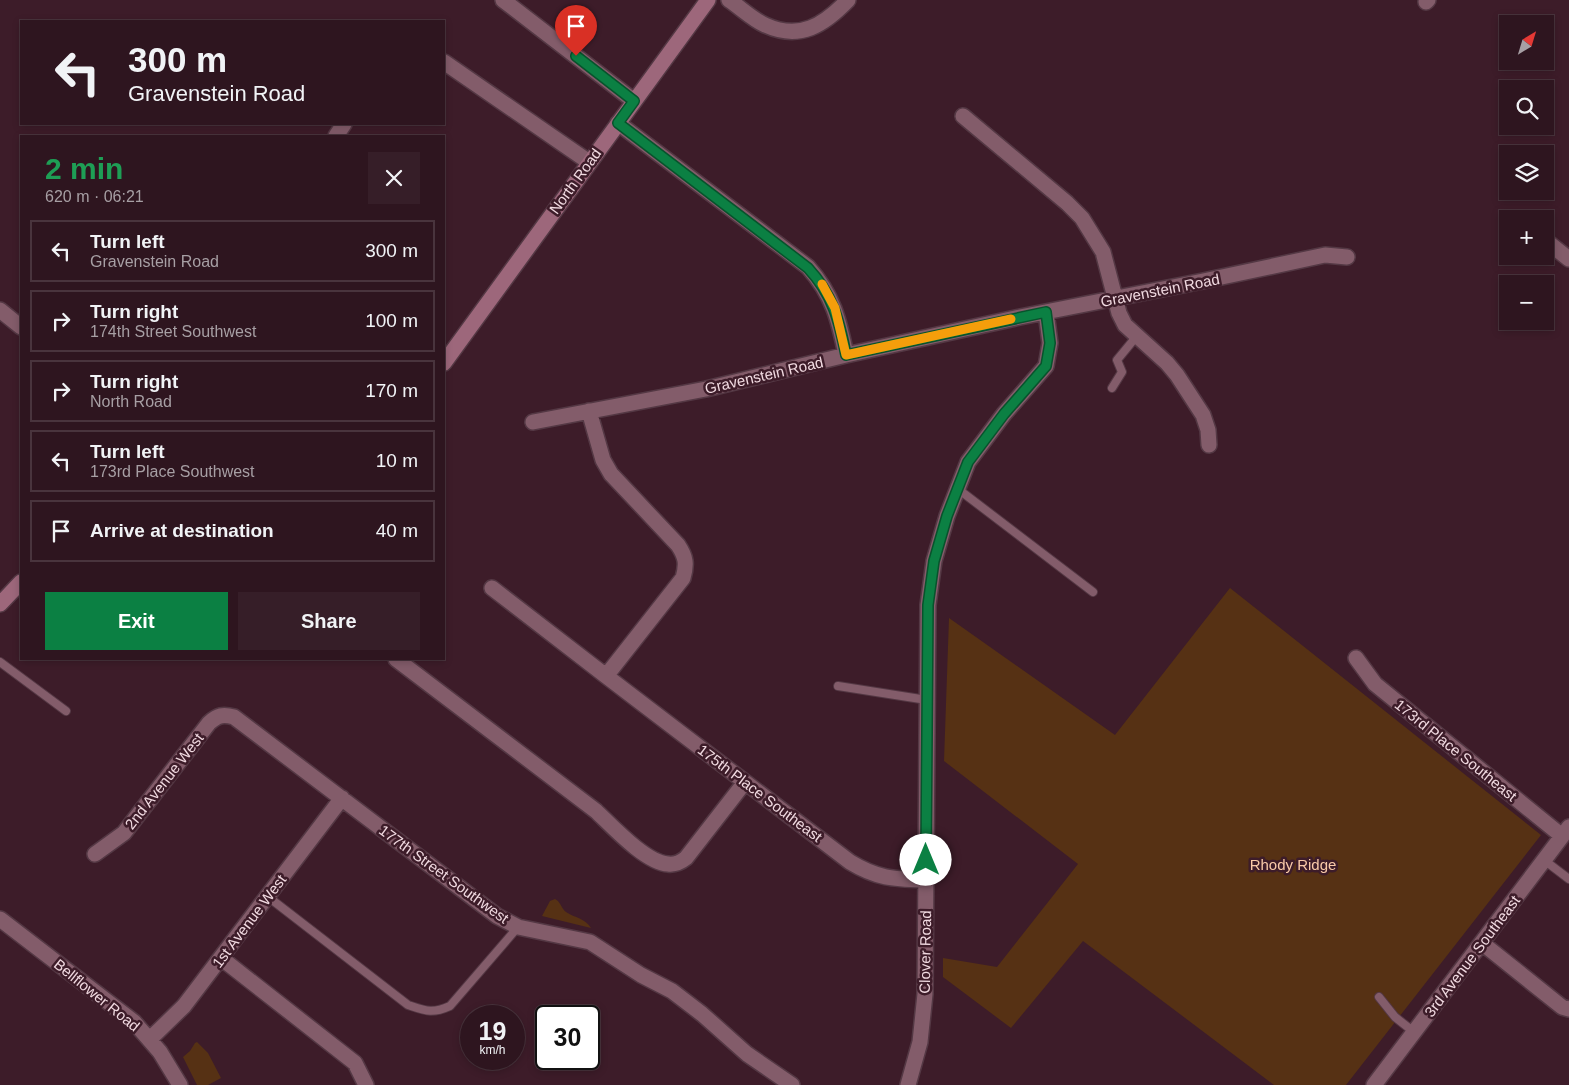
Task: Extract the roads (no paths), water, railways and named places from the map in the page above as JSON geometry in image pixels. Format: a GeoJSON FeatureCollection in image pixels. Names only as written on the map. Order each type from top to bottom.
{"type":"FeatureCollection","features":[{"type":"Feature","properties":{"kind":"street"},"geometry":{"type":"LineString","coordinates":[[503,0],[634,101]]}},
{"type":"Feature","properties":{"kind":"street","name":"North Road"},"geometry":{"type":"LineString","coordinates":[[445,360],[708,0]]}},
{"type":"Feature","properties":{"kind":"street"},"geometry":{"type":"LineString","coordinates":[[729,0],[764,25],[778,30],[798,32],[809,29],[826,20],[848,0]]}},
{"type":"Feature","properties":{"kind":"street"},"geometry":{"type":"LineString","coordinates":[[445,63],[589,162]]}},
{"type":"Feature","properties":{"kind":"street"},"geometry":{"type":"LineString","coordinates":[[963,116],[1067,203],[1082,218],[1103,252],[1119,313],[1125,325],[1177,375],[1203,415],[1208,430],[1209,446]]}},
{"type":"Feature","properties":{"kind":"street"},"geometry":{"type":"LineString","coordinates":[[618,123],[808,268],[819,280],[835,308],[846,355]]}},
{"type":"Feature","properties":{"kind":"street"},"geometry":{"type":"LineString","coordinates":[[1554,247],[1569,258]]}},
{"type":"Feature","properties":{"kind":"street","name":"Gravenstein Road"},"geometry":{"type":"LineString","coordinates":[[533,422],[706,389],[846,355],[1325,255],[1347,257]]}},
{"type":"Feature","properties":{"kind":"street"},"geometry":{"type":"LineString","coordinates":[[0,310],[20,326]]}},
{"type":"Feature","properties":{"kind":"street","name":"Clover Road"},"geometry":{"type":"LineString","coordinates":[[908,1085],[920,1042],[925,994],[928,605],[934,561],[947,516],[968,462],[1004,414],[1046,366],[1050,343],[1046,312]]}},
{"type":"Feature","properties":{"kind":"street"},"geometry":{"type":"LineString","coordinates":[[590,411],[603,460],[611,474],[678,546],[685,556],[686,566],[683,578],[606,676]]}},
{"type":"Feature","properties":{"kind":"street"},"geometry":{"type":"LineString","coordinates":[[0,604],[20,583]]}},
{"type":"Feature","properties":{"kind":"street","name":"175th Place Southeast"},"geometry":{"type":"LineString","coordinates":[[492,588],[850,862],[879,876],[926,880]]}},
{"type":"Feature","properties":{"kind":"street","name":"173rd Place Southeast"},"geometry":{"type":"LineString","coordinates":[[1356,658],[1375,684],[1565,831]]}},
{"type":"Feature","properties":{"kind":"street"},"geometry":{"type":"LineString","coordinates":[[397,660],[596,811],[651,859],[674,864],[686,858],[745,782]]}},
{"type":"Feature","properties":{"kind":"street","name":"2nd Avenue West"},"geometry":{"type":"LineString","coordinates":[[95,854],[124,833],[216,716],[226,714],[234,717]]}},
{"type":"Feature","properties":{"kind":"street","name":"177th Street Southwest"},"geometry":{"type":"LineString","coordinates":[[234,717],[497,916],[518,927],[590,942],[641,975],[672,991],[702,1014],[747,1054],[792,1085]]}},
{"type":"Feature","properties":{"kind":"street","name":"1st Avenue West"},"geometry":{"type":"LineString","coordinates":[[150,1039],[184,1006],[342,798]]}},
{"type":"Feature","properties":{"kind":"street","name":"3rd Avenue Southeast"},"geometry":{"type":"LineString","coordinates":[[1374,1085],[1565,831]]}},
{"type":"Feature","properties":{"kind":"street","name":"Bellflower Road"},"geometry":{"type":"LineString","coordinates":[[0,919],[122,1011],[150,1039],[180,1085]]}},
{"type":"Feature","properties":{"kind":"street"},"geometry":{"type":"LineString","coordinates":[[1482,943],[1562,1007],[1569,1009]]}},
{"type":"Feature","properties":{"kind":"street"},"geometry":{"type":"LineString","coordinates":[[221,958],[355,1063],[366,1085]]}},
{"type":"Feature","properties":{"kind":"lane"},"geometry":{"type":"LineString","coordinates":[[1112,388],[1122,372],[1117,360],[1136,337]]}},
{"type":"Feature","properties":{"kind":"lane"},"geometry":{"type":"LineString","coordinates":[[958,489],[1093,592]]}},
{"type":"Feature","properties":{"kind":"lane"},"geometry":{"type":"LineString","coordinates":[[0,662],[66,710]]}},
{"type":"Feature","properties":{"kind":"lane"},"geometry":{"type":"LineString","coordinates":[[838,686],[927,700]]}},
{"type":"Feature","properties":{"kind":"lane"},"geometry":{"type":"LineString","coordinates":[[1544,860],[1569,879]]}},
{"type":"Feature","properties":{"kind":"lane"},"geometry":{"type":"LineString","coordinates":[[267,896],[408,1005],[426,1010],[438,1011],[450,1006],[518,927]]}},
{"type":"Feature","properties":{"kind":"lane"},"geometry":{"type":"LineString","coordinates":[[1379,997],[1395,1017],[1414,1032]]}},
{"type":"Feature","properties":{"kind":"park label","name":"Rhody Ridge"},"geometry":{"type":"Point","coordinates":[1293,864]}}]}
